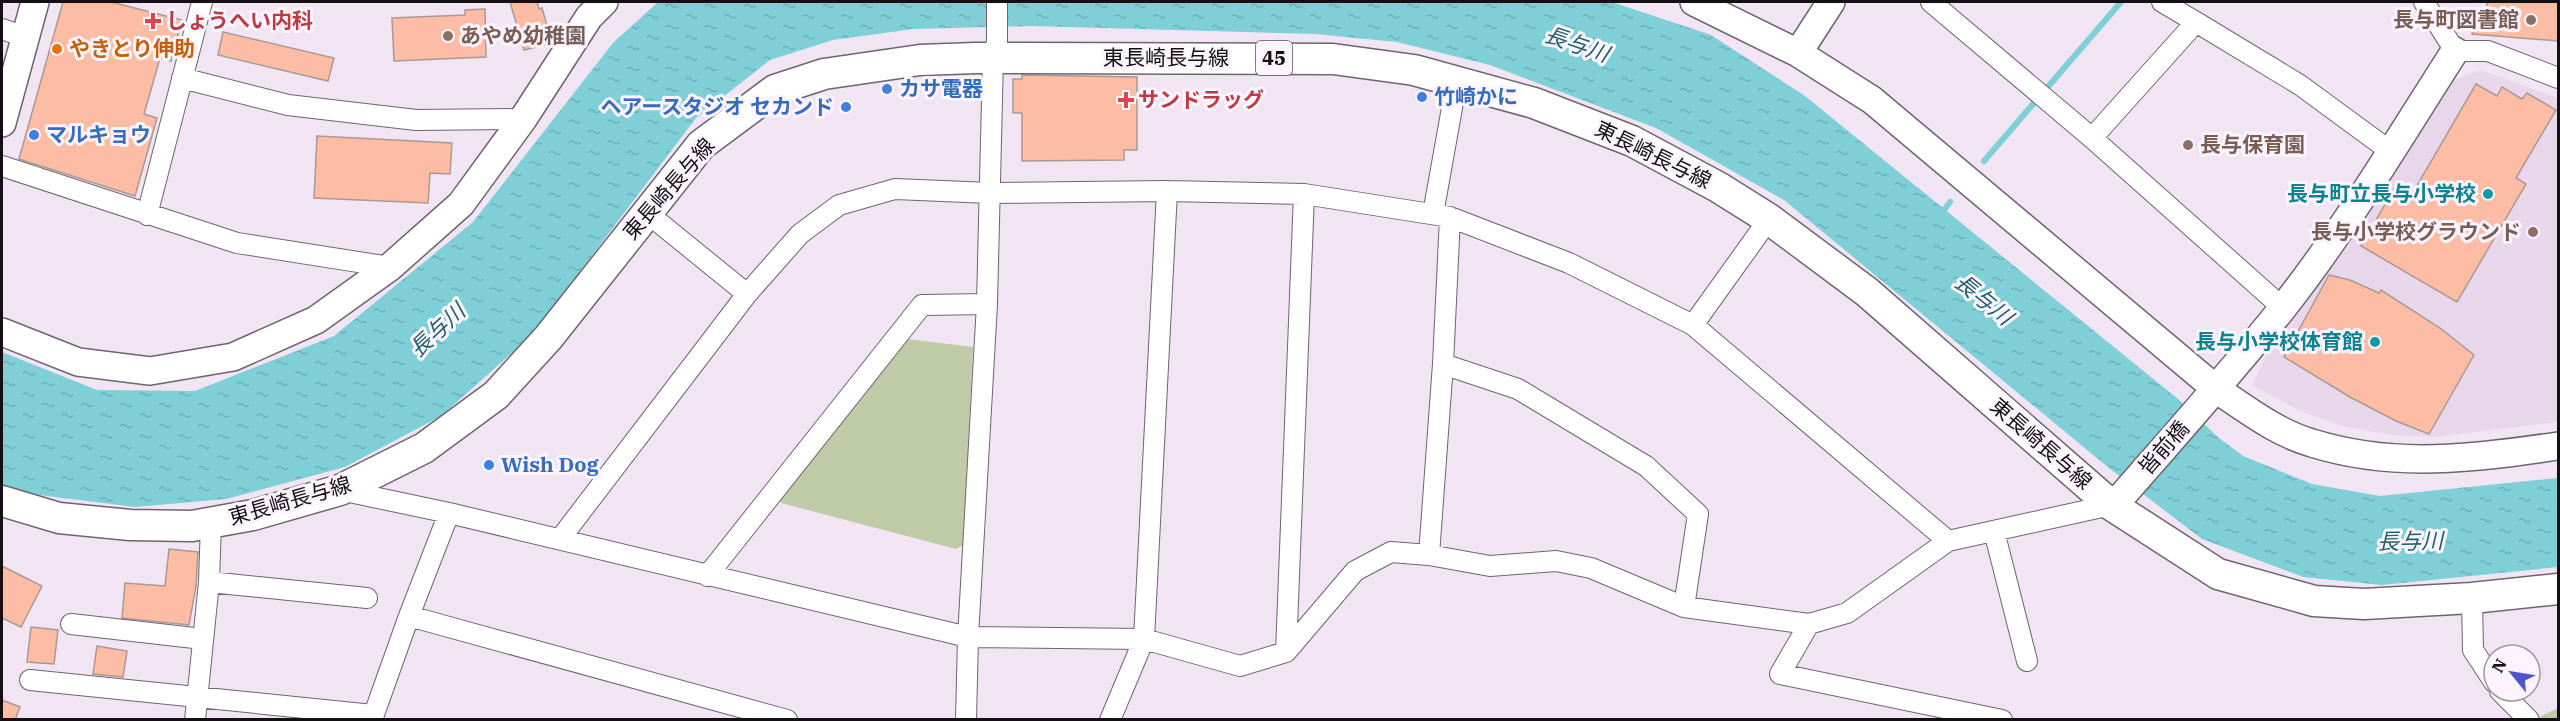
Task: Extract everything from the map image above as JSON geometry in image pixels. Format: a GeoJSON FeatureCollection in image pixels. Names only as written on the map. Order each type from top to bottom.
{"type":"FeatureCollection","features":[{"type":"Feature","properties":{"kind":"main road","name":"東長崎長与線"},"geometry":{"type":"LineString","coordinates":[[2,501],[59,518],[164,526],[212,523],[253,515],[340,490],[424,447],[496,395],[548,338],[701,145],[775,90],[825,74],[995,50],[1333,58],[1414,70],[1534,103],[1632,141],[1718,187],[1769,219],[1867,292],[2117,500],[2218,574],[2314,601],[2364,604],[2472,598],[2559,589]]}},
{"type":"Feature","properties":{"kind":"street"},"geometry":{"type":"LineString","coordinates":[[2,123],[14,33],[35,2]]}},
{"type":"Feature","properties":{"kind":"street"},"geometry":{"type":"LineString","coordinates":[[147,215],[202,2]]}},
{"type":"Feature","properties":{"kind":"street"},"geometry":{"type":"LineString","coordinates":[[2,332],[78,362],[150,372],[233,357],[316,320],[390,267],[461,204],[523,118],[589,17],[604,2]]}},
{"type":"Feature","properties":{"kind":"street"},"geometry":{"type":"LineString","coordinates":[[966,720],[968,637],[987,304],[997,2]]}},
{"type":"Feature","properties":{"kind":"street"},"geometry":{"type":"LineString","coordinates":[[1694,2],[1798,53],[1872,100],[2211,394],[2310,443],[2365,456],[2400,460],[2450,459],[2559,446]]}},
{"type":"Feature","properties":{"kind":"street"},"geometry":{"type":"LineString","coordinates":[[1798,53],[1831,2]]}},
{"type":"Feature","properties":{"kind":"street"},"geometry":{"type":"LineString","coordinates":[[1931,2],[2092,138],[2283,308]]}},
{"type":"Feature","properties":{"kind":"street"},"geometry":{"type":"LineString","coordinates":[[2162,2],[2300,85],[2390,152]]}},
{"type":"Feature","properties":{"kind":"street"},"geometry":{"type":"LineString","coordinates":[[2424,2],[2455,51],[2488,51],[2559,78]]}},
{"type":"Feature","properties":{"kind":"street"},"geometry":{"type":"LineString","coordinates":[[2092,138],[2196,22]]}},
{"type":"Feature","properties":{"kind":"street","name":"皆前橋"},"geometry":{"type":"LineString","coordinates":[[2117,500],[2283,308],[2341,229],[2455,51]]}},
{"type":"Feature","properties":{"kind":"street"},"geometry":{"type":"LineString","coordinates":[[182,78],[288,105],[311,108],[416,120],[523,118]]}},
{"type":"Feature","properties":{"kind":"street"},"geometry":{"type":"LineString","coordinates":[[1429,555],[1443,364],[1442,216],[1457,80]]}},
{"type":"Feature","properties":{"kind":"street"},"geometry":{"type":"LineString","coordinates":[[2,166],[237,243],[390,267]]}},
{"type":"Feature","properties":{"kind":"street"},"geometry":{"type":"LineString","coordinates":[[560,539],[747,294],[800,234],[839,205],[895,189],[990,193],[1167,191],[1304,194],[1442,216],[1569,263],[1693,325],[1948,541]]}},
{"type":"Feature","properties":{"kind":"street"},"geometry":{"type":"LineString","coordinates":[[1110,720],[1144,639],[1167,191]]}},
{"type":"Feature","properties":{"kind":"street"},"geometry":{"type":"LineString","coordinates":[[1286,652],[1304,194]]}},
{"type":"Feature","properties":{"kind":"street"},"geometry":{"type":"LineString","coordinates":[[646,212],[747,294]]}},
{"type":"Feature","properties":{"kind":"street"},"geometry":{"type":"LineString","coordinates":[[1693,325],[1769,219]]}},
{"type":"Feature","properties":{"kind":"street"},"geometry":{"type":"LineString","coordinates":[[707,576],[922,305],[987,304]]}},
{"type":"Feature","properties":{"kind":"street"},"geometry":{"type":"LineString","coordinates":[[1443,364],[1518,389],[1646,466],[1698,514],[1684,607]]}},
{"type":"Feature","properties":{"kind":"street"},"geometry":{"type":"LineString","coordinates":[[340,490],[449,513],[968,637],[1144,639],[1240,666],[1286,652],[1355,571],[1392,552],[1429,555],[1490,566],[1556,561],[1591,568],[1684,607],[1809,624],[1847,613],[1948,541],[2117,500]]}},
{"type":"Feature","properties":{"kind":"street"},"geometry":{"type":"LineString","coordinates":[[30,680],[373,717],[449,513]]}},
{"type":"Feature","properties":{"kind":"street"},"geometry":{"type":"LineString","coordinates":[[195,720],[209,582],[212,523]]}},
{"type":"Feature","properties":{"kind":"street"},"geometry":{"type":"LineString","coordinates":[[1994,531],[2027,661]]}},
{"type":"Feature","properties":{"kind":"street"},"geometry":{"type":"LineString","coordinates":[[209,582],[367,598]]}},
{"type":"Feature","properties":{"kind":"street"},"geometry":{"type":"LineString","coordinates":[[2472,598],[2473,650],[2482,663]]}},
{"type":"Feature","properties":{"kind":"street"},"geometry":{"type":"LineString","coordinates":[[409,616],[787,720]]}},
{"type":"Feature","properties":{"kind":"street"},"geometry":{"type":"LineString","coordinates":[[71,624],[203,639]]}},
{"type":"Feature","properties":{"kind":"street"},"geometry":{"type":"LineString","coordinates":[[1809,624],[1780,674],[2002,720]]}},
{"type":"Feature","properties":{"kind":"street"},"geometry":{"type":"LineString","coordinates":[[2512,703],[2529,720]]}},
{"type":"Feature","properties":{"kind":"shaded area"},"geometry":{"type":"Polygon","coordinates":[[[2481,70],[2558,98],[2558,422],[2435,437],[2392,435],[2346,427],[2302,412],[2252,385],[2273,342],[2347,248],[2454,80],[2481,70]]]}},
{"type":"Feature","properties":{"kind":"green space"},"geometry":{"type":"Polygon","coordinates":[[[907,339],[973,347],[963,545],[956,549],[781,503],[778,498],[907,339]]]}},
{"type":"Feature","properties":{"kind":"green space"},"geometry":{"type":"Polygon","coordinates":[[[2558,708],[2558,719],[2541,719],[2541,716],[2558,708]]]}},
{"type":"Feature","properties":{"kind":"water","name":"長与川"},"geometry":{"type":"Polygon","coordinates":[[[658,2],[1612,2],[1711,35],[1805,96],[2178,399],[2219,438],[2243,456],[2312,484],[2380,496],[2558,478],[2558,567],[2382,585],[2303,577],[2202,539],[2109,468],[1784,200],[1656,128],[1490,65],[1397,42],[1315,34],[1031,26],[913,29],[833,40],[770,60],[696,118],[531,336],[441,416],[345,467],[226,499],[135,507],[23,493],[2,485],[2,352],[97,390],[195,391],[334,336],[473,222],[613,43],[658,2]]]}},
{"type":"Feature","properties":{"kind":"building"},"geometry":{"type":"Polygon","coordinates":[[[63,2],[111,2],[182,20],[171,61],[160,58],[144,114],[157,118],[135,196],[19,159],[63,2]]]}},
{"type":"Feature","properties":{"kind":"building"},"geometry":{"type":"Polygon","coordinates":[[[510,2],[537,2],[539,9],[542,8],[552,43],[524,50],[510,2]]]}},
{"type":"Feature","properties":{"kind":"building","name":"長与町図書館"},"geometry":{"type":"Polygon","coordinates":[[[2487,2],[2559,2],[2559,41],[2472,34],[2475,16],[2486,16],[2487,2]]]}},
{"type":"Feature","properties":{"kind":"building"},"geometry":{"type":"Polygon","coordinates":[[[485,9],[486,57],[394,61],[392,18],[465,15],[465,10],[485,9]]]}},
{"type":"Feature","properties":{"kind":"building"},"geometry":{"type":"Polygon","coordinates":[[[223,32],[334,58],[328,81],[218,55],[223,32]]]}},
{"type":"Feature","properties":{"kind":"building"},"geometry":{"type":"Polygon","coordinates":[[[1022,75],[1137,77],[1137,150],[1124,150],[1124,160],[1022,161],[1022,113],[1013,113],[1013,79],[1022,79],[1022,75]]]}},
{"type":"Feature","properties":{"kind":"building","name":"長与町立長与小学校"},"geometry":{"type":"Polygon","coordinates":[[[2476,84],[2497,96],[2502,87],[2522,99],[2527,93],[2556,110],[2516,178],[2526,184],[2457,302],[2361,246],[2395,187],[2411,196],[2476,84]]]}},
{"type":"Feature","properties":{"kind":"building"},"geometry":{"type":"Polygon","coordinates":[[[317,136],[452,143],[450,174],[430,173],[428,203],[314,198],[317,136]]]}},
{"type":"Feature","properties":{"kind":"building","name":"長与小学校体育館"},"geometry":{"type":"Polygon","coordinates":[[[2329,275],[2350,280],[2379,293],[2381,290],[2440,328],[2474,355],[2429,434],[2396,421],[2350,397],[2284,357],[2329,275]]]}},
{"type":"Feature","properties":{"kind":"building"},"geometry":{"type":"Polygon","coordinates":[[[169,549],[198,552],[196,586],[189,625],[122,618],[125,583],[165,586],[169,549]]]}},
{"type":"Feature","properties":{"kind":"building"},"geometry":{"type":"Polygon","coordinates":[[[2,566],[42,586],[21,627],[2,618],[2,566]]]}},
{"type":"Feature","properties":{"kind":"building"},"geometry":{"type":"Polygon","coordinates":[[[31,627],[58,630],[54,664],[27,662],[31,627]]]}},
{"type":"Feature","properties":{"kind":"building"},"geometry":{"type":"Polygon","coordinates":[[[97,646],[127,651],[123,677],[93,674],[97,646]]]}},
{"type":"Feature","properties":{"kind":"building"},"geometry":{"type":"Polygon","coordinates":[[[2,700],[20,707],[15,720],[2,720],[2,700]]]}},
{"type":"Feature","properties":{"kind":"waterway"},"geometry":{"type":"LineString","coordinates":[[1984,161],[2121,2]]}},
{"type":"Feature","properties":{"kind":"waterway"},"geometry":{"type":"LineString","coordinates":[[1941,214],[1950,202]]}},
{"type":"Feature","properties":{"kind":"place","name":"長与町図書館"},"geometry":{"type":"Point","coordinates":[2531,20]}},
{"type":"Feature","properties":{"kind":"place","name":"しょうへい内科"},"geometry":{"type":"Point","coordinates":[153,21]}},
{"type":"Feature","properties":{"kind":"place","name":"あやめ幼稚園"},"geometry":{"type":"Point","coordinates":[448,36]}},
{"type":"Feature","properties":{"kind":"place","name":"やきとり伸助"},"geometry":{"type":"Point","coordinates":[57,49]}},
{"type":"Feature","properties":{"kind":"place","name":"カサ電器"},"geometry":{"type":"Point","coordinates":[887,89]}},
{"type":"Feature","properties":{"kind":"place","name":"竹崎かに"},"geometry":{"type":"Point","coordinates":[1422,97]}},
{"type":"Feature","properties":{"kind":"place","name":"サンドラッグ"},"geometry":{"type":"Point","coordinates":[1126,100]}},
{"type":"Feature","properties":{"kind":"place","name":"ヘアースタジオ セカンド"},"geometry":{"type":"Point","coordinates":[846,107]}},
{"type":"Feature","properties":{"kind":"place","name":"マルキョウ"},"geometry":{"type":"Point","coordinates":[34,135]}},
{"type":"Feature","properties":{"kind":"place","name":"長与保育園"},"geometry":{"type":"Point","coordinates":[2188,145]}},
{"type":"Feature","properties":{"kind":"place","name":"長与町立長与小学校"},"geometry":{"type":"Point","coordinates":[2488,194]}},
{"type":"Feature","properties":{"kind":"place","name":"長与小学校グラウンド"},"geometry":{"type":"Point","coordinates":[2533,232]}},
{"type":"Feature","properties":{"kind":"place","name":"長与小学校体育館"},"geometry":{"type":"Point","coordinates":[2375,342]}},
{"type":"Feature","properties":{"kind":"place","name":"Wish Dog"},"geometry":{"type":"Point","coordinates":[489,465]}}]}
